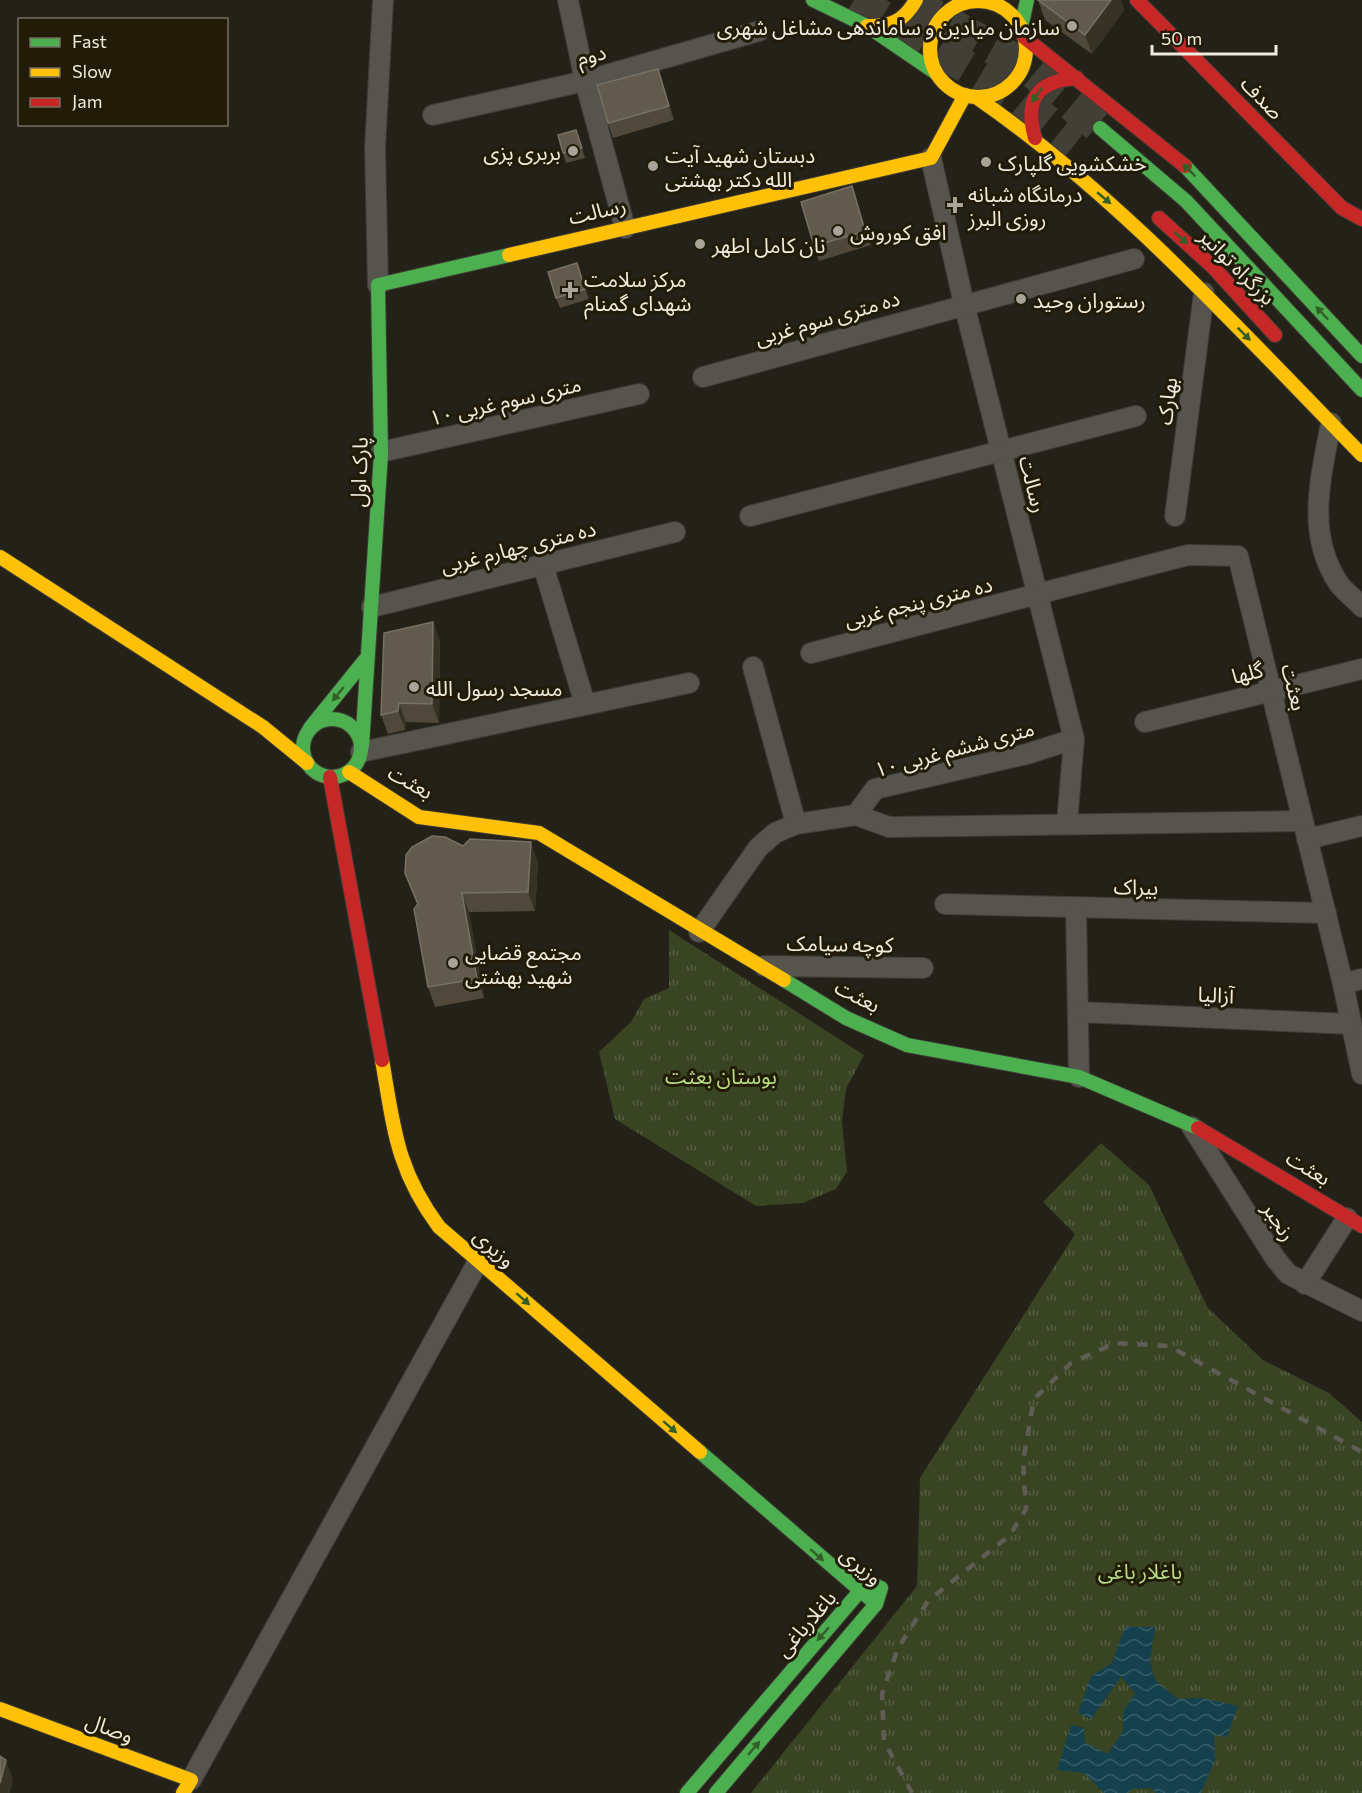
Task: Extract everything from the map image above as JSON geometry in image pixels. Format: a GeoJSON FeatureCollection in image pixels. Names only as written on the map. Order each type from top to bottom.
{"type":"FeatureCollection","features":[{"type":"Feature","properties":{"kind":"main road"},"geometry":{"type":"LineString","coordinates":[[813,0],[867,27],[936,73],[949,87],[971,96],[1035,138],[1141,229],[1362,455]]}},
{"type":"Feature","properties":{"kind":"main road"},"geometry":{"type":"LineString","coordinates":[[867,27],[887,28],[905,19],[916,0]]}},
{"type":"Feature","properties":{"kind":"main road"},"geometry":{"type":"LineString","coordinates":[[932,158],[971,96],[997,92],[1015,79],[1026,52],[1022,33],[1027,0]]}},
{"type":"Feature","properties":{"kind":"main road","name":"صدف"},"geometry":{"type":"LineString","coordinates":[[1137,0],[1342,208],[1362,219]]}},
{"type":"Feature","properties":{"kind":"main road"},"geometry":{"type":"LineString","coordinates":[[936,73],[931,59],[930,44],[934,30],[953,8],[971,1],[998,5],[1007,11],[1022,33],[1185,166],[1362,356]]}},
{"type":"Feature","properties":{"kind":"main road"},"geometry":{"type":"LineString","coordinates":[[1035,138],[1029,121],[1031,102],[1036,94],[1042,87],[1058,78],[1077,78]]}},
{"type":"Feature","properties":{"kind":"main road","name":"بزرگراه توانیر"},"geometry":{"type":"LineString","coordinates":[[1100,128],[1186,201],[1362,390]]}},
{"type":"Feature","properties":{"kind":"main road","name":"رسالت"},"geometry":{"type":"LineString","coordinates":[[378,285],[932,158]]}},
{"type":"Feature","properties":{"kind":"main road","name":"بزرگراه توانیر"},"geometry":{"type":"LineString","coordinates":[[1146,206],[1213,267],[1283,342]]}},
{"type":"Feature","properties":{"kind":"main road","name":"پارک اول"},"geometry":{"type":"LineString","coordinates":[[361,749],[365,660],[372,607],[381,452],[378,285]]}},
{"type":"Feature","properties":{"kind":"main road"},"geometry":{"type":"LineString","coordinates":[[0,557],[263,727],[313,770],[330,777],[349,772],[356,765],[361,749],[354,728],[346,722],[327,719],[311,728],[263,727]]}},
{"type":"Feature","properties":{"kind":"main road"},"geometry":{"type":"LineString","coordinates":[[307,763],[303,745],[311,728],[365,660]]}},
{"type":"Feature","properties":{"kind":"main road","name":"بعثت"},"geometry":{"type":"LineString","coordinates":[[349,772],[419,817],[539,833],[699,932],[846,1018],[907,1046],[1079,1077],[1189,1122],[1354,1222]]}},
{"type":"Feature","properties":{"kind":"main road","name":"وزیری"},"geometry":{"type":"LineString","coordinates":[[330,777],[399,1154],[408,1181],[420,1202],[439,1227],[876,1604]]}},
{"type":"Feature","properties":{"kind":"main road","name":"باغلارباغی"},"geometry":{"type":"LineString","coordinates":[[687,1793],[860,1592],[882,1584],[876,1604],[716,1793]]}},
{"type":"Feature","properties":{"kind":"main road","name":"وصال"},"geometry":{"type":"LineString","coordinates":[[0,1709],[187,1786]]}},
{"type":"Feature","properties":{"kind":"street"},"geometry":{"type":"LineString","coordinates":[[378,285],[375,148],[383,0]]}},
{"type":"Feature","properties":{"kind":"street"},"geometry":{"type":"LineString","coordinates":[[568,0],[585,81],[625,228]]}},
{"type":"Feature","properties":{"kind":"street","name":"دوم"},"geometry":{"type":"LineString","coordinates":[[433,115],[585,81],[759,31]]}},
{"type":"Feature","properties":{"kind":"street","name":"رسالت"},"geometry":{"type":"LineString","coordinates":[[932,158],[964,304],[1074,739],[1066,823]]}},
{"type":"Feature","properties":{"kind":"street","name":"ده متری سوم غربی"},"geometry":{"type":"LineString","coordinates":[[703,377],[1134,259]]}},
{"type":"Feature","properties":{"kind":"street","name":"بهارک"},"geometry":{"type":"LineString","coordinates":[[1175,516],[1204,293]]}},
{"type":"Feature","properties":{"kind":"street","name":"۱۰ متری سوم غربی"},"geometry":{"type":"LineString","coordinates":[[381,452],[639,394]]}},
{"type":"Feature","properties":{"kind":"street"},"geometry":{"type":"LineString","coordinates":[[750,516],[1136,416]]}},
{"type":"Feature","properties":{"kind":"street"},"geometry":{"type":"LineString","coordinates":[[1331,423],[1316,508],[1322,548],[1339,584],[1362,607]]}},
{"type":"Feature","properties":{"kind":"street","name":"ده متری چهارم غربی"},"geometry":{"type":"LineString","coordinates":[[372,607],[675,532]]}},
{"type":"Feature","properties":{"kind":"street","name":"ده متری پنجم غربی"},"geometry":{"type":"LineString","coordinates":[[811,653],[1188,555],[1238,556]]}},
{"type":"Feature","properties":{"kind":"street","name":"بعثت"},"geometry":{"type":"LineString","coordinates":[[1238,556],[1326,913],[1352,981],[1351,1024],[1362,1074]]}},
{"type":"Feature","properties":{"kind":"street"},"geometry":{"type":"LineString","coordinates":[[543,565],[585,704]]}},
{"type":"Feature","properties":{"kind":"street"},"geometry":{"type":"LineString","coordinates":[[753,667],[796,824]]}},
{"type":"Feature","properties":{"kind":"street","name":"گلها"},"geometry":{"type":"LineString","coordinates":[[1145,723],[1362,669]]}},
{"type":"Feature","properties":{"kind":"street"},"geometry":{"type":"LineString","coordinates":[[361,749],[689,683]]}},
{"type":"Feature","properties":{"kind":"street","name":"۱۰ متری ششم غربی"},"geometry":{"type":"LineString","coordinates":[[856,815],[875,789],[1027,754],[1074,739]]}},
{"type":"Feature","properties":{"kind":"street"},"geometry":{"type":"LineString","coordinates":[[699,932],[758,848],[775,833],[796,824],[856,815],[889,826],[1066,823],[1305,830],[1362,826]]}},
{"type":"Feature","properties":{"kind":"street","name":"بیراک"},"geometry":{"type":"LineString","coordinates":[[945,904],[1326,913]]}},
{"type":"Feature","properties":{"kind":"street"},"geometry":{"type":"LineString","coordinates":[[1076,908],[1079,1077]]}},
{"type":"Feature","properties":{"kind":"street","name":"کوچه سیامک"},"geometry":{"type":"LineString","coordinates":[[758,966],[923,968]]}},
{"type":"Feature","properties":{"kind":"street","name":"آزالیا"},"geometry":{"type":"LineString","coordinates":[[1078,1012],[1351,1024]]}},
{"type":"Feature","properties":{"kind":"street","name":"رنجبر"},"geometry":{"type":"LineString","coordinates":[[1189,1122],[1275,1258],[1288,1274],[1362,1311]]}},
{"type":"Feature","properties":{"kind":"street"},"geometry":{"type":"LineString","coordinates":[[1305,1284],[1354,1222]]}},
{"type":"Feature","properties":{"kind":"street"},"geometry":{"type":"LineString","coordinates":[[187,1786],[479,1260]]}},
{"type":"Feature","properties":{"kind":"green space","name":"بوستان بعثت"},"geometry":{"type":"Polygon","coordinates":[[[669,930],[864,1055],[846,1089],[842,1121],[847,1172],[836,1189],[803,1203],[756,1206],[615,1119],[599,1052],[631,1022],[644,999],[669,988],[669,930]]]}},
{"type":"Feature","properties":{"kind":"green space","name":"باغلار باغی"},"geometry":{"type":"Polygon","coordinates":[[[1101,1143],[1149,1185],[1208,1308],[1263,1360],[1329,1393],[1362,1422],[1362,1793],[751,1793],[917,1586],[920,1478],[1075,1234],[1043,1202],[1101,1143]]]}},
{"type":"Feature","properties":{"kind":"water"},"geometry":{"type":"Polygon","coordinates":[[[1125,1627],[1155,1627],[1150,1661],[1155,1680],[1178,1699],[1202,1698],[1238,1706],[1227,1737],[1214,1735],[1215,1760],[1201,1793],[1156,1793],[1150,1788],[1132,1789],[1128,1793],[1104,1793],[1084,1773],[1057,1770],[1071,1725],[1084,1728],[1085,1743],[1108,1754],[1123,1731],[1123,1712],[1135,1693],[1121,1677],[1091,1719],[1078,1713],[1091,1676],[1112,1663],[1125,1627]]]}},
{"type":"Feature","properties":{"kind":"building"},"geometry":{"type":"Polygon","coordinates":[[[1038,0],[1111,0],[1085,35],[1038,0]]]}},
{"type":"Feature","properties":{"kind":"building"},"geometry":{"type":"Polygon","coordinates":[[[658,69],[669,106],[608,123],[597,85],[658,69]]]}},
{"type":"Feature","properties":{"kind":"building"},"geometry":{"type":"Polygon","coordinates":[[[576,130],[582,148],[563,153],[558,135],[576,130]]]}},
{"type":"Feature","properties":{"kind":"building","name":"افق کوروش"},"geometry":{"type":"Polygon","coordinates":[[[852,186],[865,231],[814,246],[801,202],[852,186]]]}},
{"type":"Feature","properties":{"kind":"building"},"geometry":{"type":"Polygon","coordinates":[[[577,263],[585,289],[556,298],[548,272],[577,263]]]}},
{"type":"Feature","properties":{"kind":"building","name":"مسجد رسول الله"},"geometry":{"type":"Polygon","coordinates":[[[433,622],[432,704],[399,703],[398,711],[381,715],[384,633],[433,622]]]}},
{"type":"Feature","properties":{"kind":"building","name":"مجتمع قضایی شهید بهشتی"},"geometry":{"type":"Polygon","coordinates":[[[432,836],[445,837],[463,846],[470,839],[531,842],[528,892],[462,893],[477,979],[428,987],[414,909],[418,904],[405,873],[406,855],[412,847],[432,836]]]}},
{"type":"Feature","properties":{"kind":"building"},"geometry":{"type":"Polygon","coordinates":[[[0,1756],[6,1760],[0,1783],[0,1756]]]}},
{"type":"Feature","properties":{"kind":"tunnel"},"geometry":{"type":"LineString","coordinates":[[854,0],[1015,96],[1075,144]]}},
{"type":"Feature","properties":{"kind":"tunnel"},"geometry":{"type":"LineString","coordinates":[[907,0],[1027,67],[1100,128]]}},
{"type":"Feature","properties":{"kind":"railway"},"geometry":{"type":"LineString","coordinates":[[912,1793],[884,1741],[882,1694],[898,1648],[928,1601],[1010,1535],[1026,1509],[1023,1461],[1034,1399],[1071,1363],[1115,1343],[1169,1346],[1362,1452]]}},
{"type":"Feature","properties":{"kind":"traffic: fast"},"geometry":{"type":"LineString","coordinates":[[813,0],[867,26],[936,73]]}},
{"type":"Feature","properties":{"kind":"traffic: fast"},"geometry":{"type":"LineString","coordinates":[[1021,28],[1027,0]]}},
{"type":"Feature","properties":{"kind":"traffic: fast"},"geometry":{"type":"LineString","coordinates":[[1100,128],[1186,201],[1362,390]]}},
{"type":"Feature","properties":{"kind":"traffic: fast"},"geometry":{"type":"LineString","coordinates":[[1185,166],[1362,356]]}},
{"type":"Feature","properties":{"kind":"traffic: fast"},"geometry":{"type":"LineString","coordinates":[[362,746],[381,454],[378,285],[509,255]]}},
{"type":"Feature","properties":{"kind":"traffic: fast"},"geometry":{"type":"LineString","coordinates":[[310,728],[365,660]]}},
{"type":"Feature","properties":{"kind":"traffic: fast"},"geometry":{"type":"LineString","coordinates":[[332,719],[343,721],[353,727],[359,737],[361,748],[359,759],[353,769],[343,775],[332,777],[321,775],[311,769],[305,759],[303,748],[305,737],[311,727],[321,721],[332,719]]}},
{"type":"Feature","properties":{"kind":"traffic: fast"},"geometry":{"type":"LineString","coordinates":[[784,980],[846,1018],[907,1045],[1079,1077],[1198,1128]]}},
{"type":"Feature","properties":{"kind":"traffic: fast"},"geometry":{"type":"LineString","coordinates":[[700,1452],[876,1604]]}},
{"type":"Feature","properties":{"kind":"traffic: fast"},"geometry":{"type":"LineString","coordinates":[[687,1793],[860,1591],[877,1586]]}},
{"type":"Feature","properties":{"kind":"traffic: fast"},"geometry":{"type":"LineString","coordinates":[[716,1793],[876,1604],[881,1588]]}},
{"type":"Feature","properties":{"kind":"traffic: slow"},"geometry":{"type":"LineString","coordinates":[[867,26],[890,24],[902,18],[916,0]]}},
{"type":"Feature","properties":{"kind":"traffic: slow"},"geometry":{"type":"LineString","coordinates":[[978,1],[996,5],[1012,15],[1022,31],[1026,49],[1022,67],[1012,83],[996,93],[978,97],[960,93],[944,83],[934,67],[930,49],[934,31],[944,15],[960,5],[978,1]]}},
{"type":"Feature","properties":{"kind":"traffic: slow"},"geometry":{"type":"LineString","coordinates":[[509,255],[931,158],[965,95]]}},
{"type":"Feature","properties":{"kind":"traffic: slow"},"geometry":{"type":"LineString","coordinates":[[976,97],[1029,136],[1130,221],[1224,313],[1362,455]]}},
{"type":"Feature","properties":{"kind":"traffic: slow"},"geometry":{"type":"LineString","coordinates":[[0,557],[263,727],[307,763]]}},
{"type":"Feature","properties":{"kind":"traffic: slow"},"geometry":{"type":"LineString","coordinates":[[349,772],[419,817],[539,833],[784,980]]}},
{"type":"Feature","properties":{"kind":"traffic: slow"},"geometry":{"type":"LineString","coordinates":[[382,1060],[394,1127],[405,1167],[425,1206],[439,1227],[700,1452]]}},
{"type":"Feature","properties":{"kind":"traffic: slow"},"geometry":{"type":"LineString","coordinates":[[0,1709],[191,1780],[183,1793]]}},
{"type":"Feature","properties":{"kind":"traffic: jam"},"geometry":{"type":"LineString","coordinates":[[1137,0],[1342,208],[1362,219]]}},
{"type":"Feature","properties":{"kind":"traffic: jam"},"geometry":{"type":"LineString","coordinates":[[1024,37],[1185,166]]}},
{"type":"Feature","properties":{"kind":"traffic: jam"},"geometry":{"type":"LineString","coordinates":[[1035,138],[1031,113],[1037,94],[1052,83],[1077,78]]}},
{"type":"Feature","properties":{"kind":"traffic: jam"},"geometry":{"type":"LineString","coordinates":[[1159,218],[1213,267],[1275,335]]}},
{"type":"Feature","properties":{"kind":"traffic: jam"},"geometry":{"type":"LineString","coordinates":[[330,777],[382,1060]]}},
{"type":"Feature","properties":{"kind":"traffic: jam"},"geometry":{"type":"LineString","coordinates":[[1198,1128],[1362,1226]]}},
{"type":"Feature","properties":{"kind":"place","name":"سازمان میادین و ساماندهی مشاغل شهری"},"geometry":{"type":"Point","coordinates":[1072,26]}},
{"type":"Feature","properties":{"kind":"place","name":"بربری پزی"},"geometry":{"type":"Point","coordinates":[573,151]}},
{"type":"Feature","properties":{"kind":"place","name":"خشکشویی گلپارک"},"geometry":{"type":"Point","coordinates":[986,162]}},
{"type":"Feature","properties":{"kind":"place","name":"دبستان شهید آیت الله دکتر بهشتی"},"geometry":{"type":"Point","coordinates":[653,166]}},
{"type":"Feature","properties":{"kind":"place","name":"درمانگاه شبانه روزی البرز"},"geometry":{"type":"Point","coordinates":[955,205]}},
{"type":"Feature","properties":{"kind":"place","name":"افق کوروش"},"geometry":{"type":"Point","coordinates":[838,231]}},
{"type":"Feature","properties":{"kind":"place","name":"نان کامل اطهر"},"geometry":{"type":"Point","coordinates":[700,244]}},
{"type":"Feature","properties":{"kind":"place","name":"مرکز سلامت شهدای گمنام"},"geometry":{"type":"Point","coordinates":[570,290]}},
{"type":"Feature","properties":{"kind":"place","name":"رستوران وحید"},"geometry":{"type":"Point","coordinates":[1021,299]}},
{"type":"Feature","properties":{"kind":"place","name":"مسجد رسول الله"},"geometry":{"type":"Point","coordinates":[414,687]}},
{"type":"Feature","properties":{"kind":"place","name":"مجتمع قضایی شهید بهشتی"},"geometry":{"type":"Point","coordinates":[453,963]}}]}
